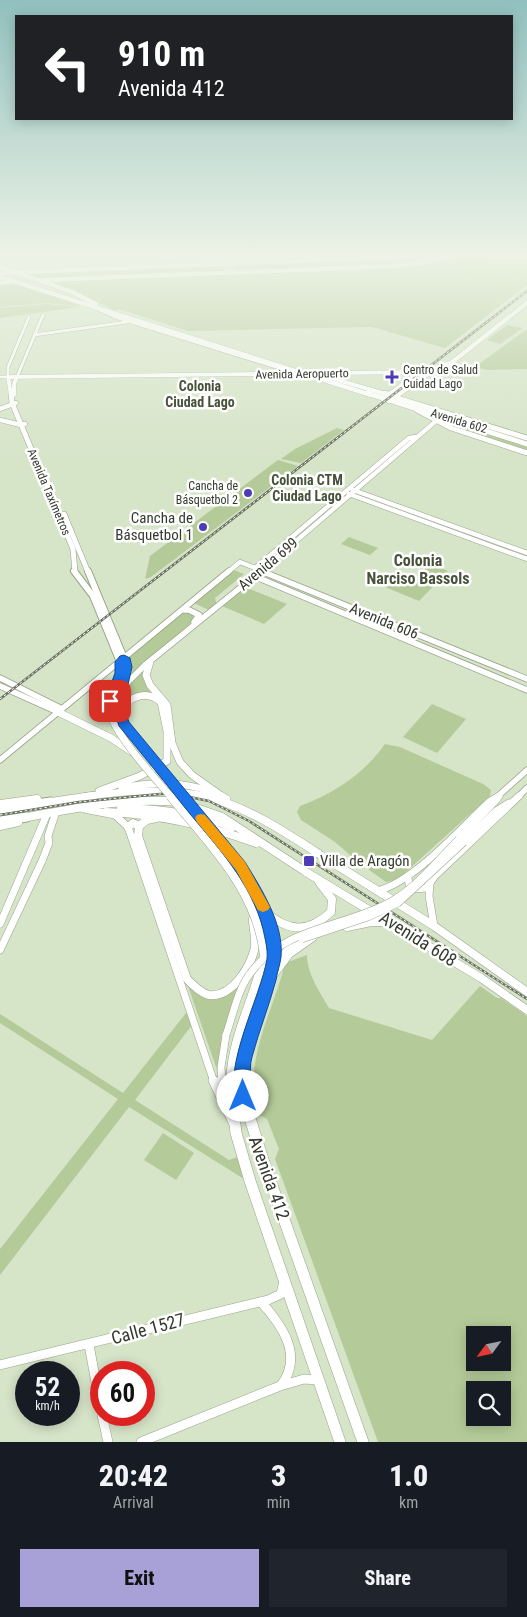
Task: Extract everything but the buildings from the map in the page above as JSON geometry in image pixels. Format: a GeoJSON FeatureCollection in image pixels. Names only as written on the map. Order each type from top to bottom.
{"type":"FeatureCollection","features":[{"type":"Feature","properties":{"kind":"highway"},"geometry":{"type":"LineString","coordinates":[[0,809],[51,802]]}},
{"type":"Feature","properties":{"kind":"highway"},"geometry":{"type":"LineString","coordinates":[[0,821],[27,817]]}},
{"type":"Feature","properties":{"kind":"main road"},"geometry":{"type":"LineString","coordinates":[[138,321],[351,388],[446,413],[527,438]]}},
{"type":"Feature","properties":{"kind":"main road"},"geometry":{"type":"LineString","coordinates":[[142,321],[308,375],[390,398],[430,372],[455,363],[506,321]]}},
{"type":"Feature","properties":{"kind":"main road"},"geometry":{"type":"LineString","coordinates":[[390,398],[415,375],[449,364],[505,321]]}},
{"type":"Feature","properties":{"kind":"main road"},"geometry":{"type":"LineString","coordinates":[[405,372],[415,375]]}},
{"type":"Feature","properties":{"kind":"main road","name":"Avenida Aeropuerto"},"geometry":{"type":"LineString","coordinates":[[8,378],[324,375],[422,372]]}},
{"type":"Feature","properties":{"kind":"main road"},"geometry":{"type":"LineString","coordinates":[[324,375],[390,398]]}},
{"type":"Feature","properties":{"kind":"main road"},"geometry":{"type":"LineString","coordinates":[[411,385],[418,378],[415,375]]}},
{"type":"Feature","properties":{"kind":"main road","name":"Avenida Taxímetros"},"geometry":{"type":"LineString","coordinates":[[8,378],[23,425],[76,552],[92,580],[122,660]]}},
{"type":"Feature","properties":{"kind":"main road","name":"Avenida Taxímetros"},"geometry":{"type":"LineString","coordinates":[[15,404],[16,378]]}},
{"type":"Feature","properties":{"kind":"main road"},"geometry":{"type":"LineString","coordinates":[[351,388],[360,387]]}},
{"type":"Feature","properties":{"kind":"main road","name":"Avenida 602"},"geometry":{"type":"LineString","coordinates":[[390,398],[416,409],[527,443]]}},
{"type":"Feature","properties":{"kind":"main road","name":"Avenida 602"},"geometry":{"type":"LineString","coordinates":[[390,398],[527,443]]}},
{"type":"Feature","properties":{"kind":"main road","name":"Avenida 602"},"geometry":{"type":"LineString","coordinates":[[416,409],[436,421],[458,430],[527,453]]}},
{"type":"Feature","properties":{"kind":"main road"},"geometry":{"type":"LineString","coordinates":[[446,413],[459,421]]}},
{"type":"Feature","properties":{"kind":"main road","name":"Avenida Taxímetros"},"geometry":{"type":"LineString","coordinates":[[76,552],[72,562],[73,570],[93,596],[122,660]]}},
{"type":"Feature","properties":{"kind":"main road"},"geometry":{"type":"LineString","coordinates":[[81,582],[87,583],[92,580]]}},
{"type":"Feature","properties":{"kind":"main road"},"geometry":{"type":"LineString","coordinates":[[120,714],[118,706],[126,667],[122,660]]}},
{"type":"Feature","properties":{"kind":"main road","name":"Avenida 412"},"geometry":{"type":"LineString","coordinates":[[122,660],[120,673],[110,701],[111,718],[137,756],[224,862],[253,911],[262,934],[264,955],[260,974],[231,1061],[229,1092],[234,1124],[251,1185],[340,1442]]}},
{"type":"Feature","properties":{"kind":"main road"},"geometry":{"type":"LineString","coordinates":[[150,662],[144,673],[145,679],[168,705],[174,746],[180,762],[190,773],[230,802]]}},
{"type":"Feature","properties":{"kind":"main road"},"geometry":{"type":"LineString","coordinates":[[0,804],[37,799],[51,802],[84,796],[140,776],[167,761],[168,750],[163,707],[160,701],[150,697],[132,698],[126,702],[120,714]]}},
{"type":"Feature","properties":{"kind":"main road"},"geometry":{"type":"LineString","coordinates":[[60,710],[111,738],[137,756]]}},
{"type":"Feature","properties":{"kind":"main road","name":"Avenida 412"},"geometry":{"type":"LineString","coordinates":[[120,714],[130,734],[240,866],[266,914],[274,943],[274,958],[270,978],[244,1058],[243,1096],[258,1146],[363,1442]]}},
{"type":"Feature","properties":{"kind":"main road","name":"Avenida 608"},"geometry":{"type":"LineString","coordinates":[[84,796],[103,793],[172,790],[230,802],[260,816],[434,926],[527,992]]}},
{"type":"Feature","properties":{"kind":"main road"},"geometry":{"type":"LineString","coordinates":[[0,826],[19,822],[27,817],[80,808],[103,809],[221,829],[273,850]]}},
{"type":"Feature","properties":{"kind":"main road","name":"Avenida 608"},"geometry":{"type":"LineString","coordinates":[[103,809],[128,808],[184,813],[209,818],[250,835],[304,871],[481,978],[527,1010]]}},
{"type":"Feature","properties":{"kind":"main road"},"geometry":{"type":"LineString","coordinates":[[157,818],[147,820],[139,826],[138,836],[187,979],[194,988],[216,995],[226,992],[238,983],[255,948],[253,911]]}},
{"type":"Feature","properties":{"kind":"main road"},"geometry":{"type":"LineString","coordinates":[[128,827],[133,823],[139,826]]}},
{"type":"Feature","properties":{"kind":"main road"},"geometry":{"type":"LineString","coordinates":[[266,914],[283,926],[296,929],[305,928],[326,918],[331,912],[332,898],[316,878]]}},
{"type":"Feature","properties":{"kind":"main road"},"geometry":{"type":"LineString","coordinates":[[270,978],[289,954],[309,939],[326,932],[357,924],[391,922]]}},
{"type":"Feature","properties":{"kind":"street","name":"Avenida Taxímetros"},"geometry":{"type":"LineString","coordinates":[[8,378],[8,367],[27,321]]}},
{"type":"Feature","properties":{"kind":"street","name":"Avenida Taxímetros"},"geometry":{"type":"LineString","coordinates":[[16,378],[40,321]]}},
{"type":"Feature","properties":{"kind":"street"},"geometry":{"type":"LineString","coordinates":[[130,321],[290,372],[308,375]]}},
{"type":"Feature","properties":{"kind":"street"},"geometry":{"type":"LineString","coordinates":[[34,336],[128,323]]}},
{"type":"Feature","properties":{"kind":"street","name":"Avenida Aeropuerto"},"geometry":{"type":"LineString","coordinates":[[0,378],[8,378]]}},
{"type":"Feature","properties":{"kind":"street"},"geometry":{"type":"LineString","coordinates":[[0,410],[15,404]]}},
{"type":"Feature","properties":{"kind":"street"},"geometry":{"type":"LineString","coordinates":[[0,420],[23,425]]}},
{"type":"Feature","properties":{"kind":"street","name":"Avenida 699"},"geometry":{"type":"LineString","coordinates":[[121,693],[134,675],[262,570],[436,421]]}},
{"type":"Feature","properties":{"kind":"street"},"geometry":{"type":"LineString","coordinates":[[0,424],[11,423]]}},
{"type":"Feature","properties":{"kind":"street","name":"Avenida 699"},"geometry":{"type":"LineString","coordinates":[[255,568],[410,438],[416,437]]}},
{"type":"Feature","properties":{"kind":"street"},"geometry":{"type":"LineString","coordinates":[[350,489],[527,553]]}},
{"type":"Feature","properties":{"kind":"street"},"geometry":{"type":"LineString","coordinates":[[345,492],[527,559]]}},
{"type":"Feature","properties":{"kind":"street","name":"Avenida 606"},"geometry":{"type":"LineString","coordinates":[[188,606],[240,562],[527,680]]}},
{"type":"Feature","properties":{"kind":"street","name":"Avenida 606"},"geometry":{"type":"LineString","coordinates":[[254,576],[527,690]]}},
{"type":"Feature","properties":{"kind":"street"},"geometry":{"type":"LineString","coordinates":[[0,760],[188,606],[208,614]]}},
{"type":"Feature","properties":{"kind":"street"},"geometry":{"type":"LineString","coordinates":[[170,646],[200,616],[189,610],[180,612]]}},
{"type":"Feature","properties":{"kind":"street"},"geometry":{"type":"LineString","coordinates":[[426,648],[433,641]]}},
{"type":"Feature","properties":{"kind":"street"},"geometry":{"type":"LineString","coordinates":[[477,669],[483,662]]}},
{"type":"Feature","properties":{"kind":"street"},"geometry":{"type":"LineString","coordinates":[[0,678],[60,710]]}},
{"type":"Feature","properties":{"kind":"street"},"geometry":{"type":"LineString","coordinates":[[0,686],[60,710]]}},
{"type":"Feature","properties":{"kind":"street"},"geometry":{"type":"LineString","coordinates":[[270,978],[282,956],[302,939],[368,917],[398,903],[527,770]]}},
{"type":"Feature","properties":{"kind":"street"},"geometry":{"type":"LineString","coordinates":[[223,1101],[221,1067],[226,1035],[249,975],[265,957],[282,944],[299,935],[366,913],[394,900],[461,840],[527,788]]}},
{"type":"Feature","properties":{"kind":"street"},"geometry":{"type":"LineString","coordinates":[[377,891],[390,888],[408,878],[489,802],[500,796]]}},
{"type":"Feature","properties":{"kind":"street"},"geometry":{"type":"LineString","coordinates":[[408,878],[410,886],[416,890],[424,890],[435,876],[506,810],[513,800]]}},
{"type":"Feature","properties":{"kind":"street"},"geometry":{"type":"LineString","coordinates":[[103,809],[123,819],[128,827]]}},
{"type":"Feature","properties":{"kind":"street"},"geometry":{"type":"LineString","coordinates":[[0,950],[31,886],[49,843],[48,836],[56,812]]}},
{"type":"Feature","properties":{"kind":"street"},"geometry":{"type":"LineString","coordinates":[[0,924],[48,814]]}},
{"type":"Feature","properties":{"kind":"street","name":"Avenida 412"},"geometry":{"type":"LineString","coordinates":[[128,827],[216,1088],[234,1124]]}},
{"type":"Feature","properties":{"kind":"street"},"geometry":{"type":"LineString","coordinates":[[40,834],[48,836]]}},
{"type":"Feature","properties":{"kind":"street"},"geometry":{"type":"LineString","coordinates":[[430,884],[429,896],[434,926]]}},
{"type":"Feature","properties":{"kind":"street","name":"Calle 1527"},"geometry":{"type":"LineString","coordinates":[[0,1364],[89,1345],[261,1302],[277,1297],[280,1294],[284,1280]]}},
{"type":"Feature","properties":{"kind":"street"},"geometry":{"type":"LineString","coordinates":[[261,1302],[280,1325],[292,1361],[288,1378],[280,1386]]}},
{"type":"Feature","properties":{"kind":"street"},"geometry":{"type":"LineString","coordinates":[[89,1345],[92,1361]]}},
{"type":"Feature","properties":{"kind":"street"},"geometry":{"type":"LineString","coordinates":[[141,1442],[280,1386],[312,1378],[318,1380]]}},
{"type":"Feature","properties":{"kind":"street"},"geometry":{"type":"LineString","coordinates":[[104,1426],[108,1442]]}},
{"type":"Feature","properties":{"kind":"shaded area"},"geometry":{"type":"Polygon","coordinates":[[[158,321],[480,321],[445,348],[372,327],[188,331],[158,321]]]}},
{"type":"Feature","properties":{"kind":"shaded area"},"geometry":{"type":"Polygon","coordinates":[[[507,325],[523,328],[500,344],[487,340],[507,325]]]}},
{"type":"Feature","properties":{"kind":"shaded area"},"geometry":{"type":"Polygon","coordinates":[[[527,329],[527,369],[488,370],[479,368],[479,364],[527,329]]]}},
{"type":"Feature","properties":{"kind":"shaded area"},"geometry":{"type":"Polygon","coordinates":[[[426,413],[527,445],[527,451],[453,427],[426,413]]]}},
{"type":"Feature","properties":{"kind":"shaded area"},"geometry":{"type":"Polygon","coordinates":[[[337,428],[344,430],[301,463],[281,459],[295,449],[337,428]]]}},
{"type":"Feature","properties":{"kind":"shaded area"},"geometry":{"type":"Polygon","coordinates":[[[278,460],[298,466],[151,577],[145,579],[150,556],[278,460]]]}},
{"type":"Feature","properties":{"kind":"shaded area"},"geometry":{"type":"Polygon","coordinates":[[[349,537],[378,548],[370,555],[341,544],[349,537]]]}},
{"type":"Feature","properties":{"kind":"shaded area"},"geometry":{"type":"Polygon","coordinates":[[[430,564],[448,571],[419,601],[385,587],[398,575],[420,583],[425,577],[419,574],[430,564]]]}},
{"type":"Feature","properties":{"kind":"shaded area"},"geometry":{"type":"Polygon","coordinates":[[[234,570],[244,574],[215,598],[217,606],[211,611],[194,603],[234,570]]]}},
{"type":"Feature","properties":{"kind":"shaded area"},"geometry":{"type":"Polygon","coordinates":[[[245,587],[287,604],[264,624],[222,606],[245,587]]]}},
{"type":"Feature","properties":{"kind":"shaded area"},"geometry":{"type":"Polygon","coordinates":[[[184,610],[197,617],[125,684],[129,670],[127,659],[184,610]]]}},
{"type":"Feature","properties":{"kind":"shaded area"},"geometry":{"type":"Polygon","coordinates":[[[143,669],[143,679],[160,697],[135,695],[123,702],[127,687],[143,669]]]}},
{"type":"Feature","properties":{"kind":"shaded area"},"geometry":{"type":"Polygon","coordinates":[[[432,704],[466,719],[437,753],[403,737],[432,704]]]}},
{"type":"Feature","properties":{"kind":"shaded area"},"geometry":{"type":"Polygon","coordinates":[[[385,744],[400,747],[483,784],[491,790],[490,796],[398,879],[386,882],[358,862],[335,842],[301,820],[297,812],[300,806],[336,789],[358,773],[385,744]]]}},
{"type":"Feature","properties":{"kind":"shaded area"},"geometry":{"type":"Polygon","coordinates":[[[307,955],[309,969],[329,1008],[432,1040],[480,986],[527,1016],[527,1442],[378,1442],[275,1159],[279,1149],[267,1119],[259,1115],[254,1095],[256,1057],[285,963],[307,955]]]}},
{"type":"Feature","properties":{"kind":"shaded area"},"geometry":{"type":"Polygon","coordinates":[[[241,985],[223,1039],[218,1073],[188,986],[201,992],[222,993],[241,985]]]}},
{"type":"Feature","properties":{"kind":"shaded area"},"geometry":{"type":"Polygon","coordinates":[[[186,1013],[189,1014],[192,1025],[135,1100],[229,1160],[237,1157],[244,1179],[129,1107],[0,1275],[0,1249],[118,1099],[0,1023],[0,1014],[123,1093],[186,1013]]]}},
{"type":"Feature","properties":{"kind":"shaded area"},"geometry":{"type":"Polygon","coordinates":[[[163,1133],[194,1153],[176,1180],[144,1160],[163,1133]]]}},
{"type":"Feature","properties":{"kind":"railway"},"geometry":{"type":"LineString","coordinates":[[0,699],[488,321]]}},
{"type":"Feature","properties":{"kind":"railway"},"geometry":{"type":"LineString","coordinates":[[0,815],[79,802],[170,793],[209,801],[249,821],[527,999]]}},
{"type":"Feature","properties":{"kind":"slow traffic"},"geometry":{"type":"LineString","coordinates":[[201,818],[240,866],[263,907]]}},
{"type":"Feature","properties":{"kind":"place","name":"Centro de Salud Cuidad Lago"},"geometry":{"type":"Point","coordinates":[392,377]}},
{"type":"Feature","properties":{"kind":"place","name":"Cancha de Básquetbol 2"},"geometry":{"type":"Point","coordinates":[248,493]}},
{"type":"Feature","properties":{"kind":"place","name":"Cancha de Básquetbol 1"},"geometry":{"type":"Point","coordinates":[203,527]}},
{"type":"Feature","properties":{"kind":"place","name":"Villa de Aragón"},"geometry":{"type":"Point","coordinates":[309,861]}},
{"type":"Feature","properties":{"kind":"district","name":"Colonia Ciudad Lago"},"geometry":{"type":"Point","coordinates":[200,394]}},
{"type":"Feature","properties":{"kind":"district","name":"Colonia CTM Ciudad Lago"},"geometry":{"type":"Point","coordinates":[307,488]}},
{"type":"Feature","properties":{"kind":"district","name":"Colonia Narciso Bassols"},"geometry":{"type":"Point","coordinates":[418,569]}},
{"type":"Feature","properties":{"kind":"route"},"geometry":{"type":"LineString","coordinates":[[110,701],[120,673],[120,662],[124,658],[125,675],[118,706],[123,723],[130,734],[240,866],[266,914],[274,943],[274,958],[244,1058],[243,1096]]}}]}
